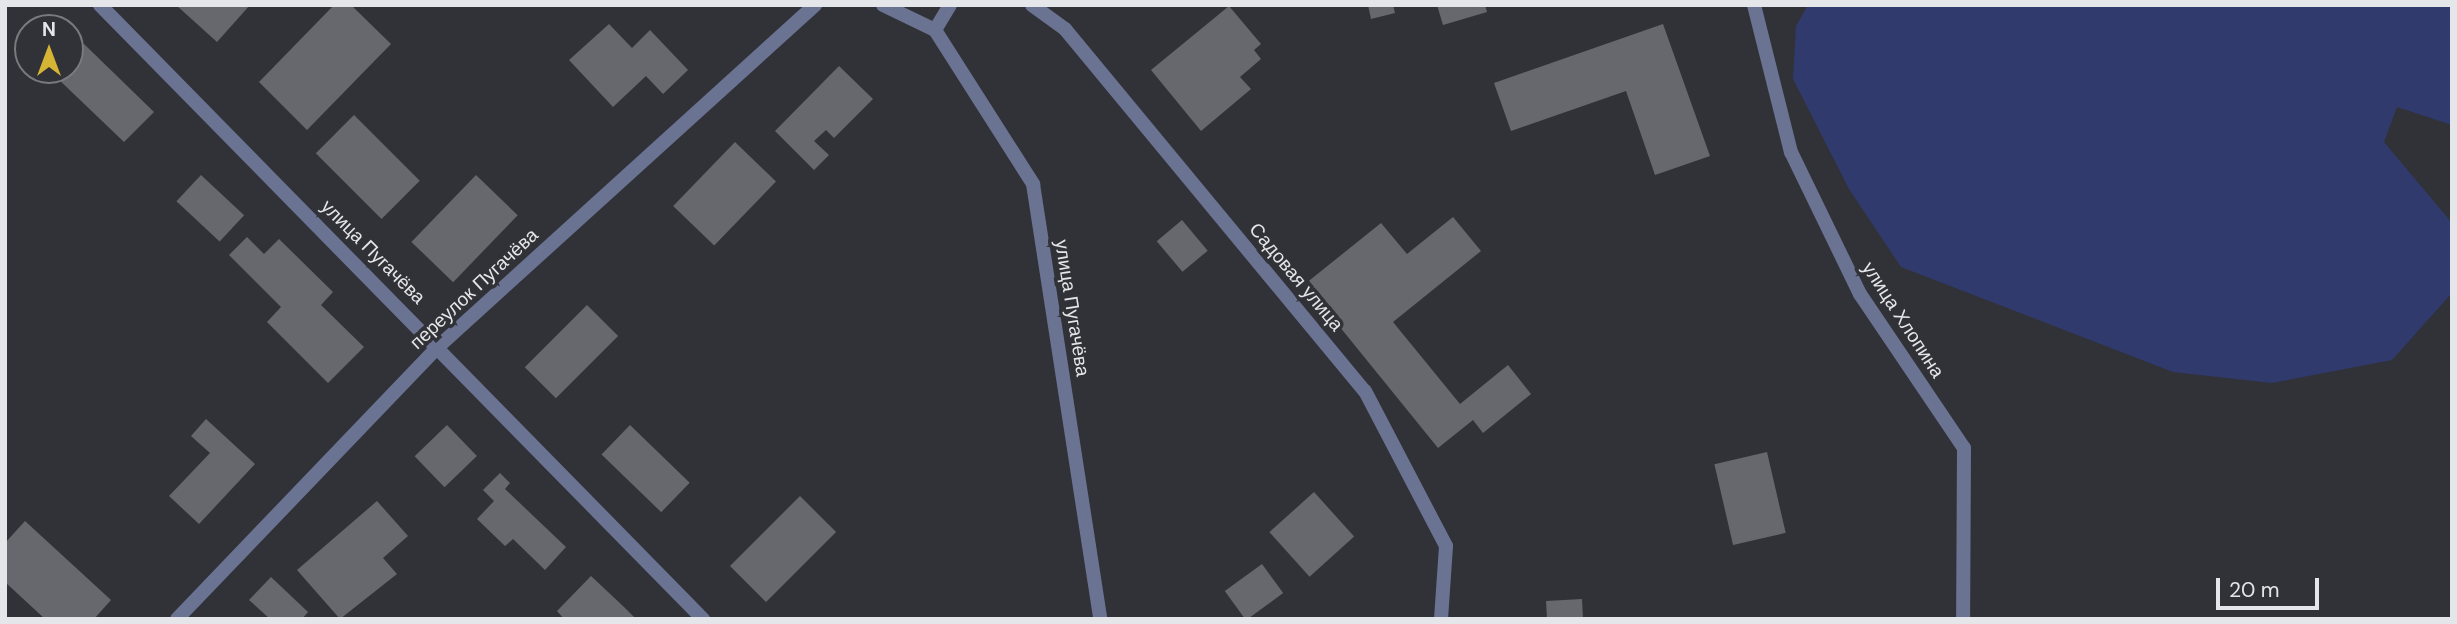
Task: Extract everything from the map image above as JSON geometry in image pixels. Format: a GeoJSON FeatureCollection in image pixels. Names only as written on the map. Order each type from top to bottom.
{"type":"FeatureCollection","features":[{"type":"Feature","properties":{"kind":"street","name":"улица Пугачёва"},"geometry":{"type":"LineString","coordinates":[[100,5],[439,346],[703,619]]}},
{"type":"Feature","properties":{"kind":"street","name":"переулок Пугачёва"},"geometry":{"type":"LineString","coordinates":[[177,619],[439,346],[815,5]]}},
{"type":"Feature","properties":{"kind":"street"},"geometry":{"type":"LineString","coordinates":[[883,5],[935,30],[950,5]]}},
{"type":"Feature","properties":{"kind":"street","name":"Садовая улица"},"geometry":{"type":"LineString","coordinates":[[1032,5],[1065,29],[1365,391],[1446,546],[1441,619]]}},
{"type":"Feature","properties":{"kind":"street","name":"улица Хлопина"},"geometry":{"type":"LineString","coordinates":[[1754,5],[1791,152],[1860,294],[1965,448],[1963,619]]}},
{"type":"Feature","properties":{"kind":"street","name":"улица Пугачёва"},"geometry":{"type":"LineString","coordinates":[[935,30],[1033,184],[1100,619]]}},
{"type":"Feature","properties":{"kind":"shaded area"},"geometry":{"type":"Polygon","coordinates":[[[1808,5],[2452,5],[2452,125],[2397,107],[2384,142],[2452,223],[2452,293],[2392,360],[2272,383],[2173,372],[1901,267],[1849,189],[1793,79],[1796,26],[1808,5]]]}},
{"type":"Feature","properties":{"kind":"building"},"geometry":{"type":"Polygon","coordinates":[[[176,5],[250,5],[217,42],[176,5]]]}},
{"type":"Feature","properties":{"kind":"building"},"geometry":{"type":"Polygon","coordinates":[[[334,5],[351,5],[391,44],[307,130],[259,82],[334,5]]]}},
{"type":"Feature","properties":{"kind":"building"},"geometry":{"type":"Polygon","coordinates":[[[1368,5],[1393,5],[1395,13],[1371,19],[1368,5]]]}},
{"type":"Feature","properties":{"kind":"building"},"geometry":{"type":"Polygon","coordinates":[[[1437,5],[1485,5],[1487,12],[1443,25],[1437,5]]]}},
{"type":"Feature","properties":{"kind":"building"},"geometry":{"type":"Polygon","coordinates":[[[1229,6],[1261,44],[1254,50],[1261,59],[1240,77],[1251,89],[1201,131],[1151,70],[1229,6]]]}},
{"type":"Feature","properties":{"kind":"building"},"geometry":{"type":"Polygon","coordinates":[[[609,24],[632,48],[650,30],[688,70],[663,94],[646,76],[613,107],[569,60],[609,24]]]}},
{"type":"Feature","properties":{"kind":"building"},"geometry":{"type":"Polygon","coordinates":[[[1663,24],[1710,156],[1655,175],[1626,91],[1511,131],[1494,83],[1663,24]]]}},
{"type":"Feature","properties":{"kind":"building"},"geometry":{"type":"Polygon","coordinates":[[[84,44],[154,112],[124,142],[63,84],[84,84],[84,44]]]}},
{"type":"Feature","properties":{"kind":"building"},"geometry":{"type":"Polygon","coordinates":[[[839,66],[873,99],[834,138],[826,130],[814,141],[829,155],[814,170],[775,131],[839,66]]]}},
{"type":"Feature","properties":{"kind":"building"},"geometry":{"type":"Polygon","coordinates":[[[354,115],[420,181],[382,219],[316,153],[354,115]]]}},
{"type":"Feature","properties":{"kind":"building"},"geometry":{"type":"Polygon","coordinates":[[[735,142],[776,182],[714,246],[673,206],[735,142]]]}},
{"type":"Feature","properties":{"kind":"building"},"geometry":{"type":"Polygon","coordinates":[[[201,175],[244,215],[220,242],[176,201],[201,175]]]}},
{"type":"Feature","properties":{"kind":"building"},"geometry":{"type":"Polygon","coordinates":[[[476,175],[518,215],[453,282],[411,242],[476,175]]]}},
{"type":"Feature","properties":{"kind":"building"},"geometry":{"type":"Polygon","coordinates":[[[1453,217],[1481,251],[1393,322],[1460,404],[1508,365],[1531,394],[1483,433],[1473,420],[1438,448],[1305,284],[1381,223],[1407,254],[1453,217]]]}},
{"type":"Feature","properties":{"kind":"building"},"geometry":{"type":"Polygon","coordinates":[[[1182,220],[1208,251],[1182,272],[1157,241],[1182,220]]]}},
{"type":"Feature","properties":{"kind":"building"},"geometry":{"type":"Polygon","coordinates":[[[247,237],[264,254],[279,239],[333,292],[321,305],[364,347],[328,383],[267,322],[281,307],[229,255],[247,237]]]}},
{"type":"Feature","properties":{"kind":"building"},"geometry":{"type":"Polygon","coordinates":[[[587,305],[618,336],[556,398],[525,367],[587,305]]]}},
{"type":"Feature","properties":{"kind":"building"},"geometry":{"type":"Polygon","coordinates":[[[206,419],[255,464],[199,524],[169,496],[210,453],[191,436],[206,419]]]}},
{"type":"Feature","properties":{"kind":"building"},"geometry":{"type":"Polygon","coordinates":[[[447,425],[477,456],[445,487],[415,456],[447,425]]]}},
{"type":"Feature","properties":{"kind":"building"},"geometry":{"type":"Polygon","coordinates":[[[630,425],[690,483],[661,512],[602,454],[630,425]]]}},
{"type":"Feature","properties":{"kind":"building"},"geometry":{"type":"Polygon","coordinates":[[[1767,452],[1786,533],[1733,545],[1714,464],[1767,452]]]}},
{"type":"Feature","properties":{"kind":"building"},"geometry":{"type":"Polygon","coordinates":[[[500,473],[510,483],[505,489],[566,547],[545,570],[513,539],[505,546],[477,519],[494,501],[483,490],[500,473]]]}},
{"type":"Feature","properties":{"kind":"building"},"geometry":{"type":"Polygon","coordinates":[[[1314,492],[1354,537],[1310,577],[1269,532],[1314,492]]]}},
{"type":"Feature","properties":{"kind":"building"},"geometry":{"type":"Polygon","coordinates":[[[800,496],[836,532],[766,602],[730,566],[800,496]]]}},
{"type":"Feature","properties":{"kind":"building"},"geometry":{"type":"Polygon","coordinates":[[[377,501],[408,536],[383,558],[397,574],[340,619],[297,570],[377,501]]]}},
{"type":"Feature","properties":{"kind":"building"},"geometry":{"type":"Polygon","coordinates":[[[25,521],[111,600],[94,619],[45,619],[5,582],[5,543],[25,521]]]}},
{"type":"Feature","properties":{"kind":"building"},"geometry":{"type":"Polygon","coordinates":[[[1262,564],[1283,593],[1245,619],[1225,591],[1262,564]]]}},
{"type":"Feature","properties":{"kind":"building"},"geometry":{"type":"Polygon","coordinates":[[[591,576],[636,619],[564,619],[557,611],[591,576]]]}},
{"type":"Feature","properties":{"kind":"building"},"geometry":{"type":"Polygon","coordinates":[[[271,577],[308,612],[302,619],[270,619],[249,600],[271,577]]]}},
{"type":"Feature","properties":{"kind":"building"},"geometry":{"type":"Polygon","coordinates":[[[1582,599],[1583,619],[1547,619],[1546,601],[1582,599]]]}}]}
